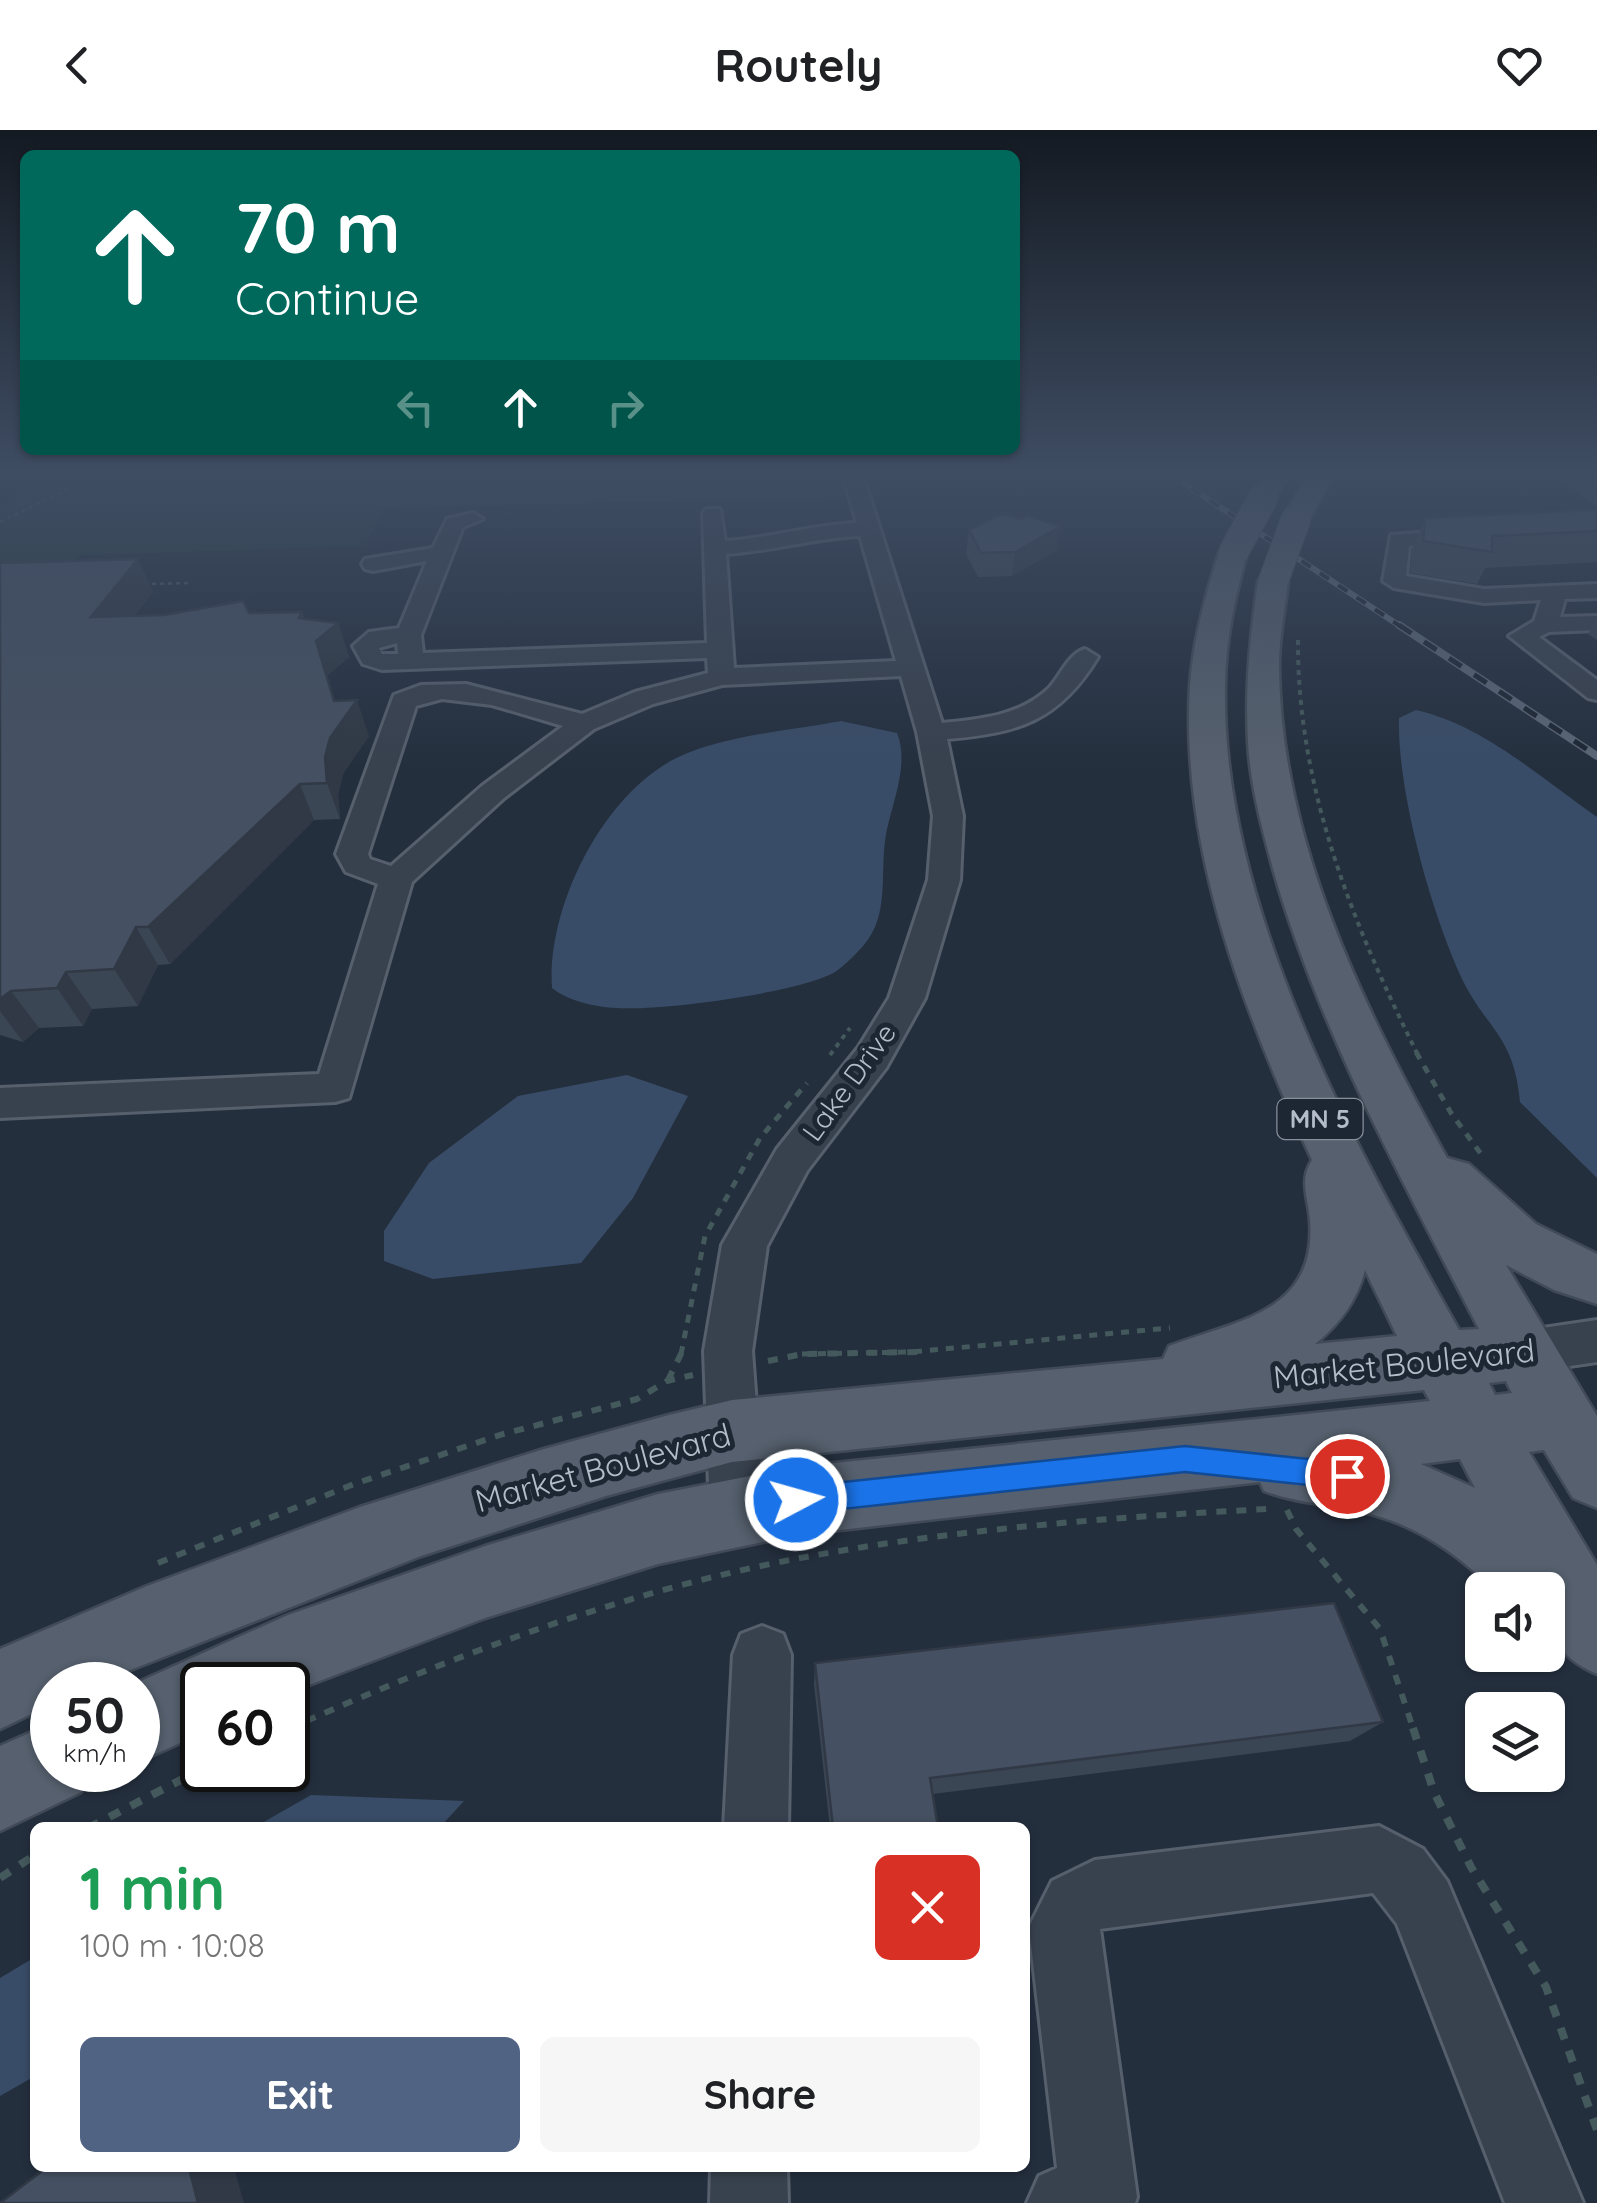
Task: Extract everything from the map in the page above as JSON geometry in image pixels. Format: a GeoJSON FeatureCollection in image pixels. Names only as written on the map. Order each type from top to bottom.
{"type":"FeatureCollection","features":[{"type":"Feature","properties":{"kind":"main road","name":"MN 5"},"geometry":{"type":"LineString","coordinates":[[1249,573],[1218,608],[1208,675],[1214,782],[1250,934],[1315,1109],[1478,1428],[1597,1636]]}},
{"type":"Feature","properties":{"kind":"main road","name":"MN 5"},"geometry":{"type":"LineString","coordinates":[[1254,573],[1263,638],[1261,701],[1279,810],[1326,954],[1391,1099],[1522,1352],[1579,1415],[1597,1474]]}},
{"type":"Feature","properties":{"kind":"main road"},"geometry":{"type":"LineString","coordinates":[[1391,1099],[1434,1160],[1507,1235],[1545,1261],[1597,1279]]}},
{"type":"Feature","properties":{"kind":"main road"},"geometry":{"type":"LineString","coordinates":[[1104,1394],[1249,1347],[1311,1313],[1327,1297],[1339,1265],[1340,1238],[1315,1109]]}},
{"type":"Feature","properties":{"kind":"main road","name":"Market Boulevard"},"geometry":{"type":"LineString","coordinates":[[0,1690],[64,1656],[385,1530],[604,1462],[731,1400],[1104,1394],[1522,1352]]}},
{"type":"Feature","properties":{"kind":"main road"},"geometry":{"type":"LineString","coordinates":[[269,1662],[484,1582],[658,1529],[796,1500],[1579,1415]]}},
{"type":"Feature","properties":{"kind":"main road"},"geometry":{"type":"LineString","coordinates":[[1185,1459],[1320,1471],[1416,1492],[1465,1519],[1508,1551],[1527,1572]]}},
{"type":"Feature","properties":{"kind":"main road"},"geometry":{"type":"LineString","coordinates":[[1565,1617],[1597,1658]]}},
{"type":"Feature","properties":{"kind":"main road"},"geometry":{"type":"LineString","coordinates":[[0,1790],[30,1774]]}},
{"type":"Feature","properties":{"kind":"street"},"geometry":{"type":"LineString","coordinates":[[436,573],[410,648],[720,664],[773,672],[912,668]]}},
{"type":"Feature","properties":{"kind":"street"},"geometry":{"type":"LineString","coordinates":[[716,573],[720,664]]}},
{"type":"Feature","properties":{"kind":"street","name":"Lake Drive"},"geometry":{"type":"LineString","coordinates":[[737,1513],[731,1400],[745,1244],[792,1160],[872,1058],[908,998],[944,880],[948,816],[931,732],[883,573]]}},
{"type":"Feature","properties":{"kind":"street"},"geometry":{"type":"LineString","coordinates":[[1395,573],[1394,581],[1484,596],[1553,582],[1597,592]]}},
{"type":"Feature","properties":{"kind":"street"},"geometry":{"type":"LineString","coordinates":[[1545,625],[1553,582]]}},
{"type":"Feature","properties":{"kind":"street"},"geometry":{"type":"LineString","coordinates":[[1597,623],[1545,625],[1521,636],[1597,692]]}},
{"type":"Feature","properties":{"kind":"street"},"geometry":{"type":"LineString","coordinates":[[931,732],[1026,718],[1048,704],[1074,678],[1085,657]]}},
{"type":"Feature","properties":{"kind":"street"},"geometry":{"type":"LineString","coordinates":[[0,1103],[335,1088],[396,880],[493,792],[584,723],[720,664]]}},
{"type":"Feature","properties":{"kind":"street"},"geometry":{"type":"LineString","coordinates":[[396,880],[358,865],[352,854],[404,701],[424,692],[462,691],[584,723]]}},
{"type":"Feature","properties":{"kind":"street","name":"Market Boulevard"},"geometry":{"type":"LineString","coordinates":[[1522,1352],[1597,1341]]}},
{"type":"Feature","properties":{"kind":"street"},"geometry":{"type":"LineString","coordinates":[[756,1822],[762,1656]]}},
{"type":"Feature","properties":{"kind":"street"},"geometry":{"type":"LineString","coordinates":[[1088,2201],[1063,1927],[1076,1905],[1095,1893],[1379,1859],[1393,1865],[1411,1882],[1423,1904],[1544,2203]]}},
{"type":"Feature","properties":{"kind":"street"},"geometry":{"type":"LineString","coordinates":[[749,2172],[750,2203]]}},
{"type":"Feature","properties":{"kind":"path"},"geometry":{"type":"LineString","coordinates":[[133,584],[192,583]]}},
{"type":"Feature","properties":{"kind":"path"},"geometry":{"type":"LineString","coordinates":[[1297,629],[1300,715],[1317,800],[1352,907],[1408,1033],[1463,1132],[1488,1161]]}},
{"type":"Feature","properties":{"kind":"path"},"geometry":{"type":"LineString","coordinates":[[829,1056],[851,1027]]}},
{"type":"Feature","properties":{"kind":"path"},"geometry":{"type":"LineString","coordinates":[[818,1071],[760,1138],[705,1236],[682,1352],[668,1380],[731,1400],[802,1354],[912,1352],[1185,1326]]}},
{"type":"Feature","properties":{"kind":"path"},"geometry":{"type":"LineString","coordinates":[[310,1719],[384,1685],[540,1627],[684,1585],[816,1557],[944,1538],[1179,1513],[1286,1508],[1296,1529],[1371,1614],[1380,1630],[1434,1792],[1472,1866],[1546,1987],[1597,2130]]}},
{"type":"Feature","properties":{"kind":"path"},"geometry":{"type":"LineString","coordinates":[[100,1822],[180,1780]]}},
{"type":"Feature","properties":{"kind":"path"},"geometry":{"type":"LineString","coordinates":[[0,1878],[30,1858]]}},
{"type":"Feature","properties":{"kind":"water"},"geometry":{"type":"Polygon","coordinates":[[[1416,710],[1441,717],[1488,740],[1597,817],[1597,1178],[1520,1102],[1506,1047],[1471,996],[1450,952],[1418,851],[1404,780],[1399,718],[1416,710]]]}},
{"type":"Feature","properties":{"kind":"water"},"geometry":{"type":"Polygon","coordinates":[[[841,721],[897,733],[901,756],[887,829],[878,920],[863,946],[846,963],[817,980],[792,987],[664,1007],[600,1006],[574,1000],[552,988],[558,927],[581,863],[598,834],[640,783],[664,765],[704,747],[841,721]]]}},
{"type":"Feature","properties":{"kind":"water"},"geometry":{"type":"Polygon","coordinates":[[[627,1075],[688,1096],[633,1198],[581,1263],[433,1279],[384,1261],[384,1231],[429,1163],[518,1096],[627,1075]]]}},
{"type":"Feature","properties":{"kind":"water"},"geometry":{"type":"Polygon","coordinates":[[[311,1795],[464,1801],[445,1822],[264,1822],[311,1795]]]}},
{"type":"Feature","properties":{"kind":"water"},"geometry":{"type":"Polygon","coordinates":[[[30,1960],[30,2079],[0,2096],[0,1978],[30,1960]]]}},
{"type":"Feature","properties":{"kind":"building"},"geometry":{"type":"Polygon","coordinates":[[[0,573],[127,573],[91,617],[164,615],[243,601],[249,613],[302,612],[299,618],[338,623],[316,641],[334,701],[357,700],[330,738],[325,757],[327,783],[300,784],[148,927],[136,927],[114,969],[66,972],[57,988],[11,991],[0,999],[0,573]]]}},
{"type":"Feature","properties":{"kind":"building"},"geometry":{"type":"Polygon","coordinates":[[[1334,1603],[1383,1722],[930,1778],[937,1822],[832,1822],[815,1663],[1334,1603]]]}},
{"type":"Feature","properties":{"kind":"building"},"geometry":{"type":"Polygon","coordinates":[[[41,2172],[190,2172],[198,2203],[0,2203],[41,2172]]]}},
{"type":"Feature","properties":{"kind":"railway"},"geometry":{"type":"LineString","coordinates":[[1319,573],[1403,628]]}},
{"type":"Feature","properties":{"kind":"railway"},"geometry":{"type":"LineString","coordinates":[[1399,625],[1597,756]]}},
{"type":"Feature","properties":{"kind":"route"},"geometry":{"type":"LineString","coordinates":[[796,1500],[1185,1459],[1347,1476]]}}]}
